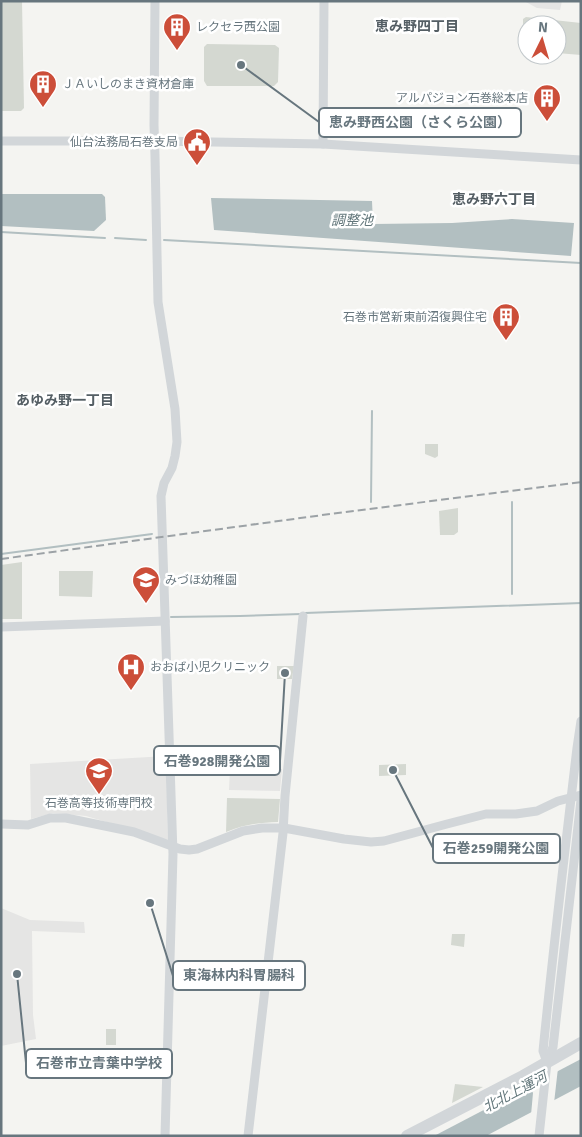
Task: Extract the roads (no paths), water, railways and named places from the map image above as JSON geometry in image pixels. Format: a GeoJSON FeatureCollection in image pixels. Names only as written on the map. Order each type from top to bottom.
{"type":"FeatureCollection","features":[{"type":"Feature","properties":{"kind":"highway"},"geometry":{"type":"LineString","coordinates":[[407,1136],[547,1066],[581,1043]]}},
{"type":"Feature","properties":{"kind":"street"},"geometry":{"type":"LineString","coordinates":[[155,1],[154,116],[158,302],[177,427],[175,456],[161,496],[173,846],[165,1136]]}},
{"type":"Feature","properties":{"kind":"street"},"geometry":{"type":"LineString","coordinates":[[322,144],[324,1]]}},
{"type":"Feature","properties":{"kind":"street"},"geometry":{"type":"LineString","coordinates":[[1,141],[322,144],[581,160]]}},
{"type":"Feature","properties":{"kind":"street"},"geometry":{"type":"LineString","coordinates":[[248,1136],[284,828],[285,796],[303,616]]}},
{"type":"Feature","properties":{"kind":"street"},"geometry":{"type":"LineString","coordinates":[[1,627],[165,621]]}},
{"type":"Feature","properties":{"kind":"street"},"geometry":{"type":"LineString","coordinates":[[547,1066],[543,1051],[581,721]]}},
{"type":"Feature","properties":{"kind":"street"},"geometry":{"type":"LineString","coordinates":[[1,824],[28,825],[50,818],[66,818],[134,832],[180,849],[197,849],[254,828],[284,828],[355,841],[384,842],[481,815],[537,811],[558,801],[581,795]]}},
{"type":"Feature","properties":{"kind":"street"},"geometry":{"type":"LineString","coordinates":[[539,1136],[547,1066],[552,1047],[581,800]]}},
{"type":"Feature","properties":{"kind":"water"},"geometry":{"type":"Polygon","coordinates":[[[1,194],[102,194],[105,197],[106,220],[94,231],[1,226],[1,194]]]}},
{"type":"Feature","properties":{"kind":"water","name":"調整池"},"geometry":{"type":"Polygon","coordinates":[[[211,198],[372,201],[373,224],[452,223],[512,219],[574,223],[571,256],[214,230],[211,198]]]}},
{"type":"Feature","properties":{"kind":"water"},"geometry":{"type":"Polygon","coordinates":[[[581,1059],[581,1086],[486,1136],[434,1136],[581,1059]]]}},
{"type":"Feature","properties":{"kind":"waterway"},"geometry":{"type":"LineString","coordinates":[[1,232],[105,238]]}},
{"type":"Feature","properties":{"kind":"waterway"},"geometry":{"type":"LineString","coordinates":[[115,238],[146,240]]}},
{"type":"Feature","properties":{"kind":"waterway"},"geometry":{"type":"LineString","coordinates":[[164,240],[581,263]]}},
{"type":"Feature","properties":{"kind":"waterway"},"geometry":{"type":"LineString","coordinates":[[371,502],[372,411]]}},
{"type":"Feature","properties":{"kind":"waterway"},"geometry":{"type":"LineString","coordinates":[[512,502],[512,594]]}},
{"type":"Feature","properties":{"kind":"waterway"},"geometry":{"type":"LineString","coordinates":[[1,554],[152,534]]}},
{"type":"Feature","properties":{"kind":"waterway"},"geometry":{"type":"LineString","coordinates":[[305,613],[581,603]]}},
{"type":"Feature","properties":{"kind":"waterway"},"geometry":{"type":"LineString","coordinates":[[171,617],[301,614]]}},
{"type":"Feature","properties":{"kind":"railway"},"geometry":{"type":"LineString","coordinates":[[1,559],[581,482]]}},
{"type":"Feature","properties":{"kind":"place","name":"レクセラ西公園"},"geometry":{"type":"Point","coordinates":[177,51]}},
{"type":"Feature","properties":{"kind":"place","name":"恵み野西公園（さくら公園）"},"geometry":{"type":"Point","coordinates":[241,65]}},
{"type":"Feature","properties":{"kind":"place","name":"ＪＡいしのまき資材倉庫"},"geometry":{"type":"Point","coordinates":[43,108]}},
{"type":"Feature","properties":{"kind":"place","name":"アルパジョン石巻総本店"},"geometry":{"type":"Point","coordinates":[547,122]}},
{"type":"Feature","properties":{"kind":"place","name":"仙台法務局石巻支局"},"geometry":{"type":"Point","coordinates":[197,166]}},
{"type":"Feature","properties":{"kind":"place","name":"石巻市営新東前沼復興住宅"},"geometry":{"type":"Point","coordinates":[506,341]}},
{"type":"Feature","properties":{"kind":"place","name":"みづほ幼稚園"},"geometry":{"type":"Point","coordinates":[146,604]}},
{"type":"Feature","properties":{"kind":"place","name":"石巻928開発公園"},"geometry":{"type":"Point","coordinates":[285,673]}},
{"type":"Feature","properties":{"kind":"place","name":"おおば小児クリニック"},"geometry":{"type":"Point","coordinates":[131,691]}},
{"type":"Feature","properties":{"kind":"place","name":"石巻259開発公園"},"geometry":{"type":"Point","coordinates":[393,770]}},
{"type":"Feature","properties":{"kind":"place","name":"石巻高等技術専門校"},"geometry":{"type":"Point","coordinates":[99,795]}},
{"type":"Feature","properties":{"kind":"place","name":"東海林内科胃腸科"},"geometry":{"type":"Point","coordinates":[150,903]}},
{"type":"Feature","properties":{"kind":"place","name":"石巻市立青葉中学校"},"geometry":{"type":"Point","coordinates":[17,974]}},
{"type":"Feature","properties":{"kind":"district","name":"恵み野四丁目"},"geometry":{"type":"Point","coordinates":[417,26]}},
{"type":"Feature","properties":{"kind":"district","name":"恵み野六丁目"},"geometry":{"type":"Point","coordinates":[494,199]}},
{"type":"Feature","properties":{"kind":"district","name":"あゆみ野一丁目"},"geometry":{"type":"Point","coordinates":[65,400]}},
{"type":"Feature","properties":{"kind":"water label","name":"北北上運河"},"geometry":{"type":"Point","coordinates":[515,1092]}}]}
